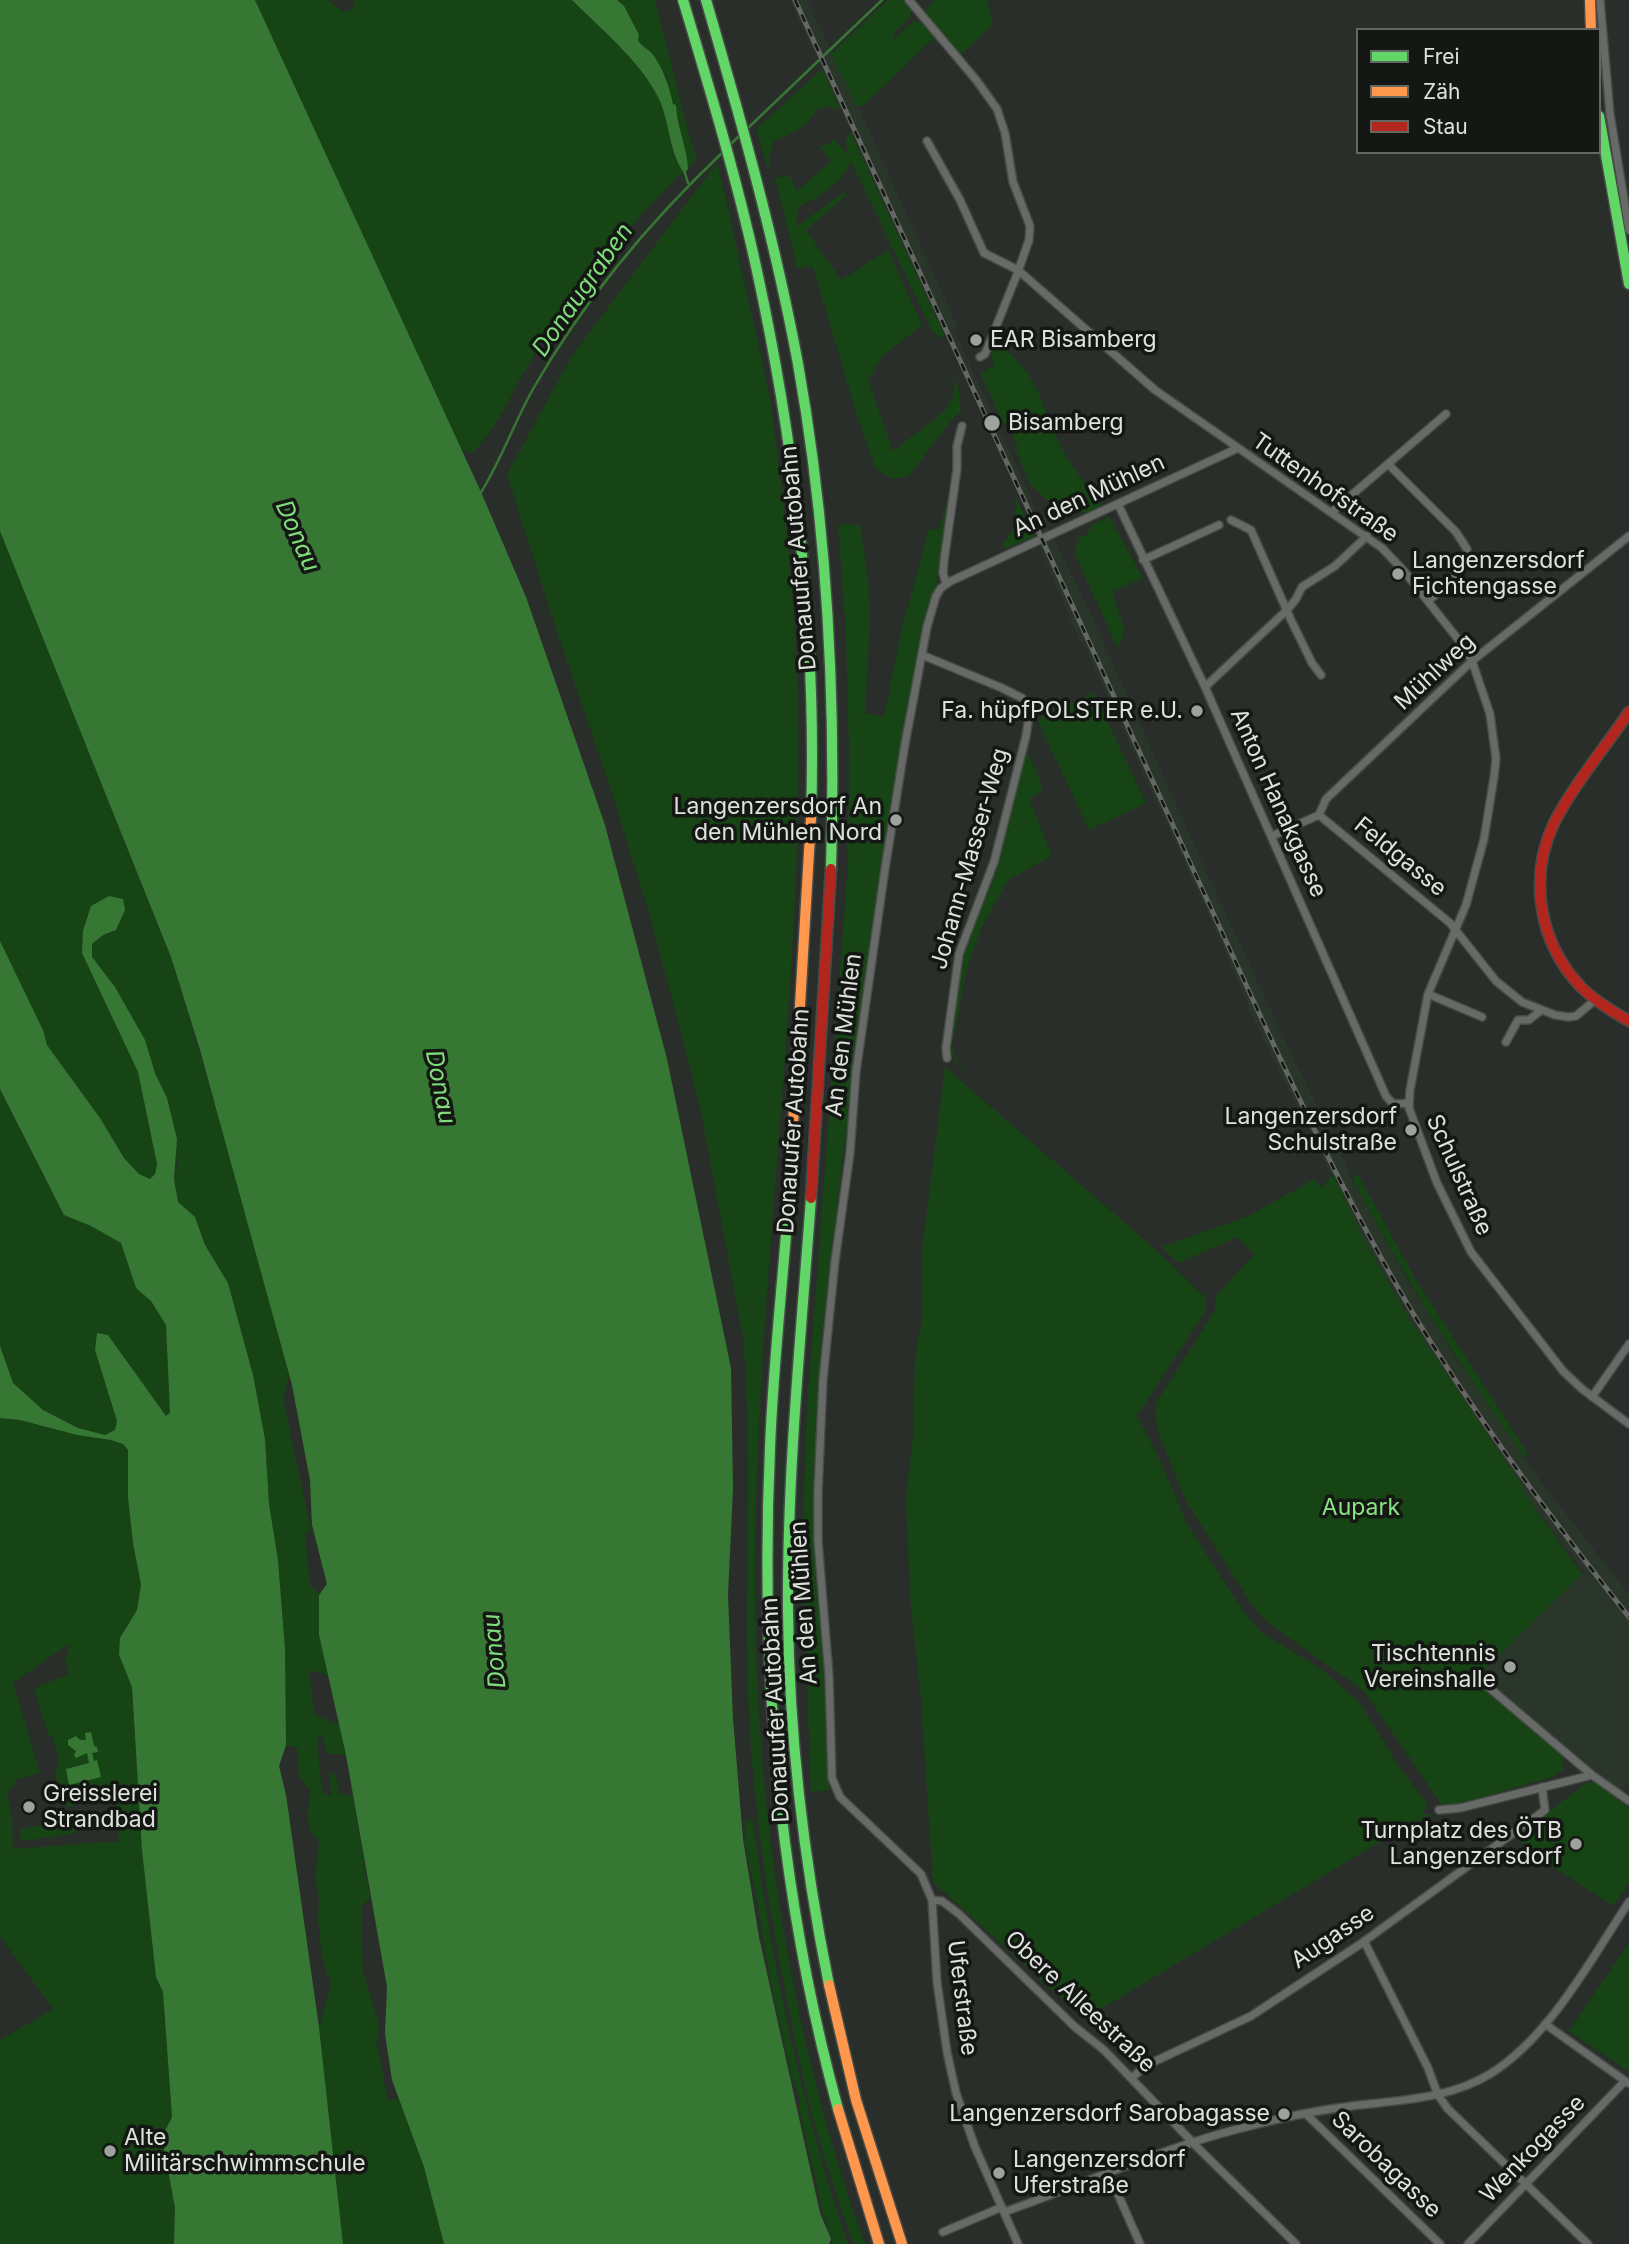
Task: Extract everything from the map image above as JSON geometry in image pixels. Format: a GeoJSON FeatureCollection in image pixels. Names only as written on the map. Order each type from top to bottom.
{"type":"FeatureCollection","features":[{"type":"Feature","properties":{"kind":"main road","name":"Donauufer Autobahn"},"geometry":{"type":"LineString","coordinates":[[683,0],[719,119],[765,306],[793,470],[806,601],[812,752],[810,867],[769,1467],[768,1652],[773,1745],[795,1920],[817,2030],[860,2194],[879,2244]]}},
{"type":"Feature","properties":{"kind":"main road","name":"Donauufer Autobahn"},"geometry":{"type":"LineString","coordinates":[[706,0],[753,166],[786,303],[820,512],[830,639],[833,750],[831,864],[792,1466],[789,1648],[804,1838],[818,1934],[838,2029],[884,2194],[902,2244]]}},
{"type":"Feature","properties":{"kind":"main road"},"geometry":{"type":"LineString","coordinates":[[1590,0],[1591,28]]}},
{"type":"Feature","properties":{"kind":"main road"},"geometry":{"type":"LineString","coordinates":[[1601,128],[1629,284]]}},
{"type":"Feature","properties":{"kind":"main road"},"geometry":{"type":"LineString","coordinates":[[1629,712],[1555,823],[1540,871],[1541,914],[1551,945],[1573,979],[1595,1000],[1629,1021]]}},
{"type":"Feature","properties":{"kind":"street"},"geometry":{"type":"LineString","coordinates":[[1600,0],[1610,114],[1629,230]]}},
{"type":"Feature","properties":{"kind":"street"},"geometry":{"type":"LineString","coordinates":[[910,1],[997,109],[1005,132],[1013,182],[1030,226],[1029,240],[1018,270],[985,354],[980,357]]}},
{"type":"Feature","properties":{"kind":"street","name":"Tuttenhofstraße"},"geometry":{"type":"LineString","coordinates":[[927,141],[960,200],[984,253],[1018,270],[1155,390],[1236,449],[1367,536],[1402,568],[1472,661],[1489,713],[1496,759],[1484,839],[1457,930]]}},
{"type":"Feature","properties":{"kind":"street"},"geometry":{"type":"LineString","coordinates":[[1332,512],[1446,414]]}},
{"type":"Feature","properties":{"kind":"street"},"geometry":{"type":"LineString","coordinates":[[946,584],[944,561],[962,426]]}},
{"type":"Feature","properties":{"kind":"street","name":"An den Mühlen"},"geometry":{"type":"LineString","coordinates":[[853,1811],[840,1797],[831,1769],[829,1676],[818,1541],[823,1380],[835,1261],[850,1153],[856,1072],[905,744],[936,596],[946,584],[1236,449]]}},
{"type":"Feature","properties":{"kind":"street"},"geometry":{"type":"LineString","coordinates":[[1389,465],[1456,532],[1467,550],[1465,562],[1456,575],[1428,601]]}},
{"type":"Feature","properties":{"kind":"street","name":"Anton Hanakgasse"},"geometry":{"type":"LineString","coordinates":[[1118,504],[1205,687],[1386,1096],[1393,1104],[1409,1103]]}},
{"type":"Feature","properties":{"kind":"street"},"geometry":{"type":"LineString","coordinates":[[1231,520],[1251,530],[1312,663],[1321,675]]}},
{"type":"Feature","properties":{"kind":"street"},"geometry":{"type":"LineString","coordinates":[[1143,560],[1219,525]]}},
{"type":"Feature","properties":{"kind":"street"},"geometry":{"type":"LineString","coordinates":[[1205,687],[1287,610],[1301,587],[1335,566],[1367,536]]}},
{"type":"Feature","properties":{"kind":"street","name":"Mühlweg"},"geometry":{"type":"LineString","coordinates":[[1319,815],[1326,799],[1472,661],[1629,536]]}},
{"type":"Feature","properties":{"kind":"street","name":"Johann-Masser-Weg"},"geometry":{"type":"LineString","coordinates":[[922,655],[1022,698],[1030,710],[994,862],[959,954],[946,1048],[947,1058]]}},
{"type":"Feature","properties":{"kind":"street"},"geometry":{"type":"LineString","coordinates":[[1272,836],[1319,815]]}},
{"type":"Feature","properties":{"kind":"street","name":"Feldgasse"},"geometry":{"type":"LineString","coordinates":[[1319,815],[1457,930],[1496,981],[1522,1002],[1540,1011]]}},
{"type":"Feature","properties":{"kind":"street","name":"Schulstraße"},"geometry":{"type":"LineString","coordinates":[[1457,930],[1428,994],[1409,1103],[1411,1115],[1431,1168],[1465,1243],[1508,1303],[1563,1371],[1592,1397],[1629,1424]]}},
{"type":"Feature","properties":{"kind":"street"},"geometry":{"type":"LineString","coordinates":[[1428,994],[1482,1017]]}},
{"type":"Feature","properties":{"kind":"street"},"geometry":{"type":"LineString","coordinates":[[1506,1042],[1518,1020],[1529,1020],[1540,1011],[1555,1016],[1576,1016],[1595,1000]]}},
{"type":"Feature","properties":{"kind":"street"},"geometry":{"type":"LineString","coordinates":[[1592,1397],[1629,1344]]}},
{"type":"Feature","properties":{"kind":"street"},"geometry":{"type":"LineString","coordinates":[[1486,1685],[1592,1775],[1629,1801]]}},
{"type":"Feature","properties":{"kind":"street"},"geometry":{"type":"LineString","coordinates":[[1439,1810],[1460,1808],[1592,1775]]}},
{"type":"Feature","properties":{"kind":"street","name":"Augasse"},"geometry":{"type":"LineString","coordinates":[[1132,2078],[1145,2066],[1251,2016],[1364,1941],[1545,1810],[1542,1787]]}},
{"type":"Feature","properties":{"kind":"street","name":"Uferstraße"},"geometry":{"type":"LineString","coordinates":[[853,1811],[921,1874],[932,1900],[937,1982],[956,2093],[975,2147],[1018,2244]]}},
{"type":"Feature","properties":{"kind":"street","name":"Obere Alleestraße"},"geometry":{"type":"LineString","coordinates":[[932,1900],[942,1901],[959,1914],[1075,2027],[1104,2050],[1296,2244]]}},
{"type":"Feature","properties":{"kind":"street"},"geometry":{"type":"LineString","coordinates":[[943,2232],[1194,2142],[1250,2126],[1335,2108],[1438,2095],[1456,2090],[1493,2072],[1531,2041],[1629,1902]]}},
{"type":"Feature","properties":{"kind":"street"},"geometry":{"type":"LineString","coordinates":[[1364,1941],[1428,2068],[1438,2095],[1448,2109],[1588,2244]]}},
{"type":"Feature","properties":{"kind":"street"},"geometry":{"type":"LineString","coordinates":[[1545,2024],[1627,2082]]}},
{"type":"Feature","properties":{"kind":"street","name":"Wenkogasse"},"geometry":{"type":"LineString","coordinates":[[1468,2244],[1627,2082]]}},
{"type":"Feature","properties":{"kind":"street","name":"Sarobagasse"},"geometry":{"type":"LineString","coordinates":[[1306,2114],[1440,2244]]}},
{"type":"Feature","properties":{"kind":"street"},"geometry":{"type":"LineString","coordinates":[[1109,2174],[1140,2244]]}},
{"type":"Feature","properties":{"kind":"shaded area"},"geometry":{"type":"Polygon","coordinates":[[[790,0],[807,0],[852,93],[958,328],[954,330],[1040,518],[1045,516],[1047,520],[1201,860],[1350,1177],[1403,1273],[1456,1359],[1539,1479],[1629,1595],[1629,1782],[1620,1795],[1486,1685],[1474,1680],[1582,1574],[1586,1574],[1522,1490],[1522,1486],[1431,1353],[1365,1242],[1339,1191],[1338,1183],[1326,1165],[1254,1020],[1217,933],[1028,525],[1032,522],[790,0]]]}},
{"type":"Feature","properties":{"kind":"green space"},"geometry":{"type":"Polygon","coordinates":[[[255,0],[327,0],[345,12],[355,8],[353,0],[572,0],[641,70],[658,96],[674,154],[683,172],[641,215],[584,285],[532,359],[490,432],[472,453],[461,449],[255,0]]]}},
{"type":"Feature","properties":{"kind":"green space"},"geometry":{"type":"Polygon","coordinates":[[[617,0],[655,0],[697,159],[688,168],[676,106],[673,104],[665,72],[657,64],[654,55],[641,46],[624,7],[617,0]]]}},
{"type":"Feature","properties":{"kind":"green space"},"geometry":{"type":"Polygon","coordinates":[[[888,0],[906,0],[912,9],[909,18],[893,34],[895,38],[916,21],[924,24],[935,37],[863,106],[857,106],[831,54],[888,0]]]}},
{"type":"Feature","properties":{"kind":"green space"},"geometry":{"type":"Polygon","coordinates":[[[935,0],[987,0],[993,24],[960,56],[926,15],[926,9],[935,0]]]}},
{"type":"Feature","properties":{"kind":"green space"},"geometry":{"type":"Polygon","coordinates":[[[822,69],[840,109],[824,107],[815,111],[804,126],[774,141],[769,157],[769,171],[756,129],[822,69]]]}},
{"type":"Feature","properties":{"kind":"green space"},"geometry":{"type":"Polygon","coordinates":[[[850,131],[944,334],[940,339],[931,329],[851,161],[842,176],[829,188],[798,207],[796,227],[844,192],[847,195],[806,230],[841,280],[888,250],[922,325],[881,357],[868,381],[893,451],[945,411],[954,394],[953,376],[959,391],[961,412],[953,418],[909,476],[893,479],[876,469],[855,409],[813,267],[797,268],[775,178],[789,175],[797,191],[831,161],[820,147],[835,140],[849,156],[846,143],[850,131]]]}},
{"type":"Feature","properties":{"kind":"green space"},"geometry":{"type":"Polygon","coordinates":[[[717,163],[772,410],[790,565],[797,688],[798,811],[794,910],[766,1305],[756,1502],[757,1683],[771,1846],[798,2008],[839,2166],[865,2244],[854,2244],[811,2111],[781,1969],[763,1862],[747,1669],[748,1432],[745,1336],[742,1332],[699,1102],[650,916],[507,474],[573,354],[717,163]]]}},
{"type":"Feature","properties":{"kind":"green space"},"geometry":{"type":"Polygon","coordinates":[[[992,342],[1020,363],[1029,376],[1064,452],[1102,506],[1085,514],[1051,502],[1035,487],[1032,488],[1015,448],[1018,446],[1007,423],[1003,424],[981,374],[994,365],[990,351],[992,342]]]}},
{"type":"Feature","properties":{"kind":"green space"},"geometry":{"type":"Polygon","coordinates":[[[953,480],[936,586],[923,632],[905,718],[889,814],[859,1024],[822,1333],[814,1539],[830,1790],[811,1792],[802,1551],[807,1409],[848,864],[846,634],[838,524],[860,525],[868,578],[870,621],[865,713],[884,717],[901,633],[929,529],[939,530],[953,480]]]}},
{"type":"Feature","properties":{"kind":"green space"},"geometry":{"type":"Polygon","coordinates":[[[1016,498],[1035,536],[1004,549],[1003,545],[1014,527],[1016,498]]]}},
{"type":"Feature","properties":{"kind":"green space"},"geometry":{"type":"Polygon","coordinates":[[[1109,517],[1143,578],[1112,592],[1125,631],[1118,649],[1074,552],[1081,535],[1086,536],[1093,524],[1109,517]]]}},
{"type":"Feature","properties":{"kind":"green space"},"geometry":{"type":"Polygon","coordinates":[[[0,531],[171,957],[237,1178],[289,1375],[283,1399],[311,1530],[305,1534],[310,1585],[319,1595],[319,1635],[328,1675],[309,1670],[314,1714],[340,1726],[346,1755],[327,1753],[322,1735],[317,1740],[322,1792],[332,1796],[328,1772],[336,1776],[339,1793],[353,1797],[370,1899],[361,1906],[363,1972],[379,2024],[376,2043],[387,2100],[399,2099],[424,2167],[444,2244],[343,2244],[319,2027],[331,1985],[322,1957],[318,1922],[319,1899],[315,1878],[319,1841],[309,1824],[311,1792],[299,1776],[297,1747],[286,1745],[285,1649],[278,1560],[269,1504],[265,1439],[253,1375],[228,1283],[205,1245],[195,1217],[178,1203],[174,1179],[177,1165],[167,1098],[115,987],[92,957],[92,945],[102,935],[116,929],[125,910],[82,953],[138,1072],[157,1164],[155,1174],[150,1179],[139,1174],[124,1158],[100,1118],[47,1045],[43,1030],[0,941],[0,531]]]}},
{"type":"Feature","properties":{"kind":"green space"},"geometry":{"type":"Polygon","coordinates":[[[1094,693],[1146,803],[1089,830],[1037,719],[1094,693]]]}},
{"type":"Feature","properties":{"kind":"green space"},"geometry":{"type":"Polygon","coordinates":[[[1027,751],[1042,785],[1040,792],[1029,799],[1052,856],[1008,880],[983,924],[966,972],[952,1048],[966,1077],[951,1053],[960,965],[1027,751]]]}},
{"type":"Feature","properties":{"kind":"green space"},"geometry":{"type":"Polygon","coordinates":[[[945,1067],[1155,1249],[1205,1297],[1206,1310],[1137,1416],[1160,1460],[1187,1524],[1245,1614],[1262,1633],[1321,1669],[1360,1703],[1399,1767],[1427,1804],[1423,1814],[1431,1814],[1084,2019],[933,1882],[921,1700],[910,1597],[906,1498],[913,1438],[915,1358],[921,1323],[922,1250],[945,1067]]]}},
{"type":"Feature","properties":{"kind":"green space"},"geometry":{"type":"Polygon","coordinates":[[[0,1089],[64,1215],[121,1243],[136,1288],[151,1301],[166,1325],[170,1414],[166,1416],[108,1335],[97,1334],[95,1350],[117,1421],[115,1430],[105,1435],[78,1428],[43,1410],[13,1383],[0,1346],[0,1089]]]}},
{"type":"Feature","properties":{"kind":"green space","name":"Aupark"},"geometry":{"type":"Polygon","coordinates":[[[1333,1174],[1365,1242],[1408,1317],[1522,1486],[1522,1490],[1582,1574],[1474,1680],[1564,1757],[1563,1770],[1552,1777],[1449,1807],[1441,1804],[1364,1691],[1270,1624],[1254,1608],[1186,1501],[1157,1429],[1155,1405],[1215,1310],[1216,1296],[1254,1254],[1238,1237],[1178,1263],[1162,1247],[1248,1216],[1315,1179],[1322,1188],[1333,1174]]]}},
{"type":"Feature","properties":{"kind":"green space"},"geometry":{"type":"Polygon","coordinates":[[[1358,1175],[1415,1278],[1528,1454],[1525,1458],[1455,1356],[1412,1286],[1352,1178],[1358,1175]]]}},
{"type":"Feature","properties":{"kind":"green space"},"geometry":{"type":"Polygon","coordinates":[[[0,1418],[111,1440],[123,1444],[128,1450],[128,1498],[141,1585],[137,1610],[120,1638],[119,1655],[132,1687],[142,1850],[156,1977],[163,1992],[172,2117],[162,2137],[175,2208],[174,2244],[0,2244],[0,2040],[53,2009],[0,1936],[0,1418]],[[67,1645],[13,1683],[40,1773],[17,1779],[7,1795],[12,1818],[13,1849],[119,1841],[115,1797],[66,1807],[55,1776],[59,1760],[34,1688],[69,1674],[65,1659],[69,1649],[67,1645]]]}},
{"type":"Feature","properties":{"kind":"green space","name":"Turnplatz des ÖTB Langenzersdorf"},"geometry":{"type":"Polygon","coordinates":[[[1587,1782],[1596,1783],[1629,1808],[1629,1882],[1613,1906],[1527,1850],[1517,1837],[1587,1782]]]}},
{"type":"Feature","properties":{"kind":"green space"},"geometry":{"type":"Polygon","coordinates":[[[73,1818],[75,1834],[21,1841],[19,1831],[22,1829],[73,1818]]]}},
{"type":"Feature","properties":{"kind":"green space"},"geometry":{"type":"Polygon","coordinates":[[[753,1820],[769,1928],[790,2035],[816,2140],[848,2244],[831,2244],[832,2238],[823,2213],[799,2108],[800,2098],[792,2078],[769,1974],[745,1843],[745,1821],[753,1820]]]}},
{"type":"Feature","properties":{"kind":"green space"},"geometry":{"type":"Polygon","coordinates":[[[1629,1943],[1629,2072],[1569,2031],[1629,1943]]]}},
{"type":"Feature","properties":{"kind":"water","name":"Donau"},"geometry":{"type":"Polygon","coordinates":[[[0,0],[255,0],[481,492],[526,597],[605,825],[667,1059],[731,1368],[733,1489],[728,1595],[733,1719],[743,1839],[759,1937],[820,2213],[831,2239],[829,2244],[444,2244],[424,2167],[392,2080],[385,2034],[387,1987],[346,1755],[319,1635],[319,1595],[327,1584],[312,1525],[310,1480],[292,1385],[200,1050],[171,957],[0,531],[0,0]]]}},
{"type":"Feature","properties":{"kind":"water"},"geometry":{"type":"Polygon","coordinates":[[[572,0],[617,0],[624,6],[639,35],[638,40],[661,67],[673,104],[676,105],[688,169],[684,173],[675,155],[662,106],[650,84],[619,46],[572,0]]]}},
{"type":"Feature","properties":{"kind":"water"},"geometry":{"type":"Polygon","coordinates":[[[109,896],[123,899],[125,910],[116,930],[103,935],[92,944],[92,957],[115,987],[145,1040],[155,1073],[167,1098],[177,1139],[174,1179],[178,1202],[195,1217],[205,1245],[228,1283],[253,1375],[265,1439],[269,1504],[278,1560],[285,1649],[286,1745],[279,1766],[286,1795],[319,2027],[343,2244],[174,2244],[175,2208],[162,2137],[172,2117],[163,1992],[156,1977],[142,1850],[132,1687],[119,1655],[120,1638],[137,1610],[141,1585],[128,1498],[128,1450],[123,1444],[111,1440],[0,1418],[0,1346],[13,1383],[43,1410],[78,1428],[105,1435],[115,1430],[117,1421],[95,1350],[97,1333],[108,1335],[166,1416],[170,1413],[166,1325],[151,1301],[136,1288],[121,1243],[64,1215],[0,1089],[0,941],[43,1030],[47,1045],[100,1118],[124,1158],[139,1174],[150,1179],[155,1174],[157,1164],[138,1072],[82,953],[83,931],[91,906],[109,896]]]}},
{"type":"Feature","properties":{"kind":"water"},"geometry":{"type":"Polygon","coordinates":[[[91,1732],[98,1752],[92,1753],[94,1761],[97,1760],[101,1777],[69,1785],[66,1769],[89,1763],[87,1753],[76,1758],[76,1751],[68,1745],[68,1740],[76,1736],[80,1740],[86,1740],[85,1733],[91,1732]]]}},
{"type":"Feature","properties":{"kind":"waterway","name":"Donaugraben"},"geometry":{"type":"LineString","coordinates":[[749,127],[882,0]]}},
{"type":"Feature","properties":{"kind":"waterway","name":"Donaugraben"},"geometry":{"type":"LineString","coordinates":[[731,144],[741,134]]}},
{"type":"Feature","properties":{"kind":"waterway","name":"Donaugraben"},"geometry":{"type":"LineString","coordinates":[[480,494],[533,389],[596,293],[644,234],[724,151]]}},
{"type":"Feature","properties":{"kind":"waterway"},"geometry":{"type":"LineString","coordinates":[[684,170],[688,183]]}},
{"type":"Feature","properties":{"kind":"railway"},"geometry":{"type":"LineString","coordinates":[[795,0],[1259,1013],[1352,1204],[1414,1315],[1464,1393],[1544,1507],[1629,1617]]}},
{"type":"Feature","properties":{"kind":"traffic: fast"},"geometry":{"type":"LineString","coordinates":[[683,0],[723,135],[749,237],[783,407],[807,612],[811,680],[811,818]]}},
{"type":"Feature","properties":{"kind":"traffic: fast"},"geometry":{"type":"LineString","coordinates":[[706,0],[768,226],[789,318],[817,489],[831,679],[831,869]]}},
{"type":"Feature","properties":{"kind":"traffic: fast"},"geometry":{"type":"LineString","coordinates":[[1601,127],[1629,284]]}},
{"type":"Feature","properties":{"kind":"traffic: fast"},"geometry":{"type":"LineString","coordinates":[[811,1198],[792,1456],[788,1559],[789,1658],[805,1846],[829,1985]]}},
{"type":"Feature","properties":{"kind":"traffic: fast"},"geometry":{"type":"LineString","coordinates":[[788,1210],[770,1448],[768,1615],[772,1698],[778,1781],[801,1946],[838,2109]]}},
{"type":"Feature","properties":{"kind":"traffic: slow"},"geometry":{"type":"LineString","coordinates":[[1590,0],[1591,28]]}},
{"type":"Feature","properties":{"kind":"traffic: slow"},"geometry":{"type":"LineString","coordinates":[[788,1210],[811,818]]}},
{"type":"Feature","properties":{"kind":"traffic: slow"},"geometry":{"type":"LineString","coordinates":[[829,1985],[856,2100],[902,2244]]}},
{"type":"Feature","properties":{"kind":"traffic: slow"},"geometry":{"type":"LineString","coordinates":[[838,2109],[879,2244]]}},
{"type":"Feature","properties":{"kind":"traffic: jam"},"geometry":{"type":"LineString","coordinates":[[1629,712],[1580,780],[1554,823],[1541,866],[1540,887],[1547,930],[1555,951],[1567,970],[1592,997],[1629,1021]]}},
{"type":"Feature","properties":{"kind":"traffic: jam"},"geometry":{"type":"LineString","coordinates":[[811,1198],[831,869]]}},
{"type":"Feature","properties":{"kind":"place","name":"EAR Bisamberg"},"geometry":{"type":"Point","coordinates":[976,340]}},
{"type":"Feature","properties":{"kind":"place","name":"Bisamberg"},"geometry":{"type":"Point","coordinates":[992,423]}},
{"type":"Feature","properties":{"kind":"place","name":"Langenzersdorf Fichtengasse"},"geometry":{"type":"Point","coordinates":[1398,574]}},
{"type":"Feature","properties":{"kind":"place","name":"Fa. hüpfPOLSTER e.U."},"geometry":{"type":"Point","coordinates":[1197,711]}},
{"type":"Feature","properties":{"kind":"place","name":"Langenzersdorf An den Mühlen Nord"},"geometry":{"type":"Point","coordinates":[896,820]}},
{"type":"Feature","properties":{"kind":"place","name":"Langenzersdorf Schulstraße"},"geometry":{"type":"Point","coordinates":[1411,1130]}},
{"type":"Feature","properties":{"kind":"place","name":"Tischtennis Vereinshalle"},"geometry":{"type":"Point","coordinates":[1510,1667]}},
{"type":"Feature","properties":{"kind":"place","name":"Greisslerei Strandbad"},"geometry":{"type":"Point","coordinates":[29,1807]}},
{"type":"Feature","properties":{"kind":"place","name":"Turnplatz des ÖTB Langenzersdorf"},"geometry":{"type":"Point","coordinates":[1576,1844]}},
{"type":"Feature","properties":{"kind":"place","name":"Langenzersdorf Sarobagasse"},"geometry":{"type":"Point","coordinates":[1284,2114]}},
{"type":"Feature","properties":{"kind":"place","name":"Alte Militärschwimmschule"},"geometry":{"type":"Point","coordinates":[110,2151]}},
{"type":"Feature","properties":{"kind":"place","name":"Langenzersdorf Uferstraße"},"geometry":{"type":"Point","coordinates":[999,2173]}}]}
